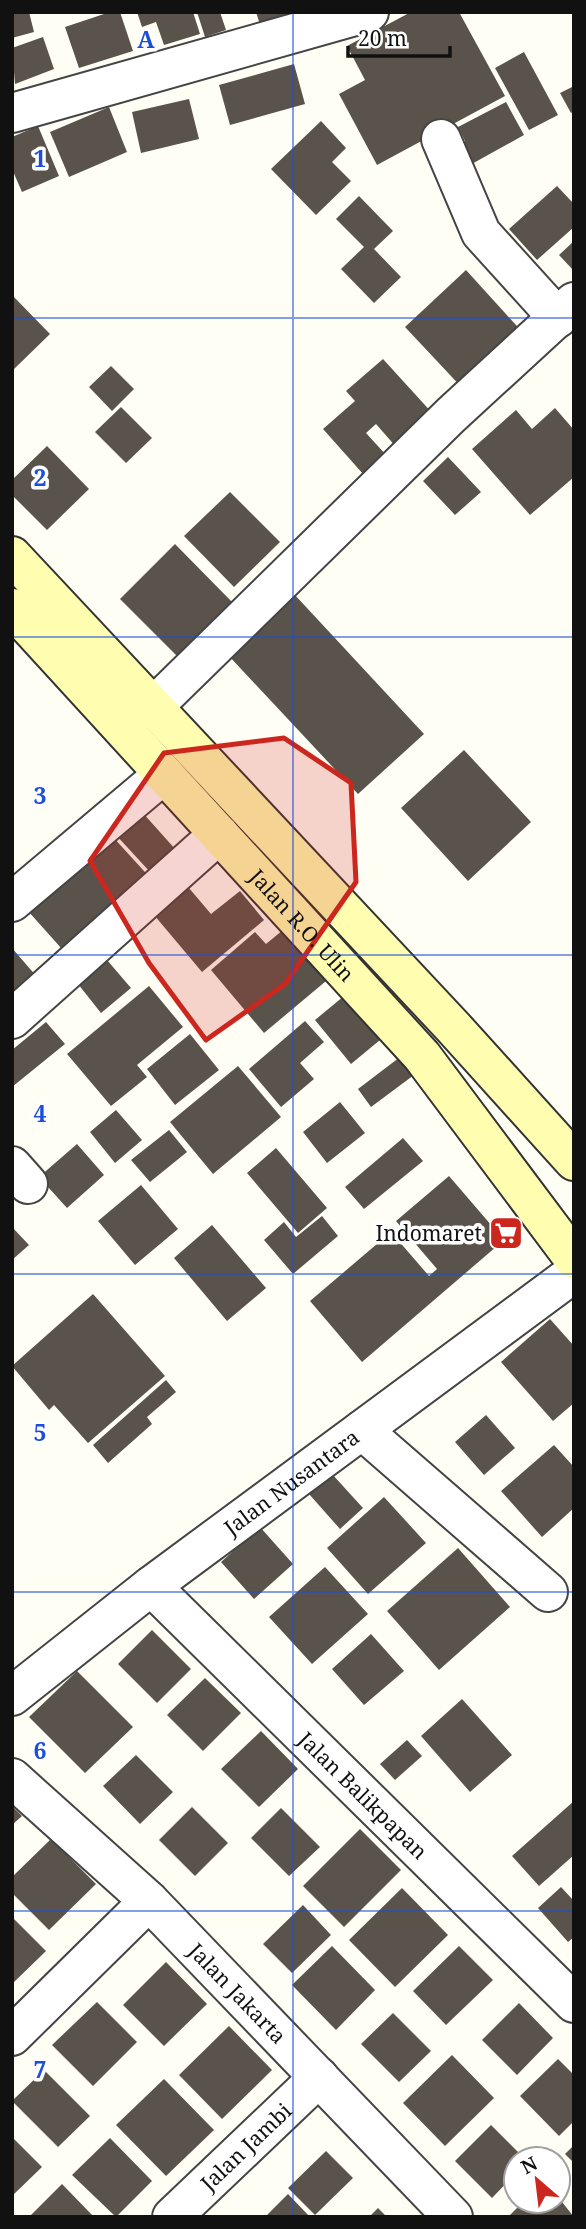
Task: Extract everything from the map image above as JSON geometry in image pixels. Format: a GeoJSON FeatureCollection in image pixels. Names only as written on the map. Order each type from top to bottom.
{"type":"FeatureCollection","features":[{"type":"Feature","properties":{"kind":"main road","name":"Jalan R.O. Ulin"},"geometry":{"type":"LineString","coordinates":[[12,556],[407,981],[453,1027],[574,1161]]}},
{"type":"Feature","properties":{"kind":"main road","name":"Jalan R.O. Ulin"},"geometry":{"type":"LineString","coordinates":[[12,608],[422,1056],[574,1259]]}},
{"type":"Feature","properties":{"kind":"main road"},"geometry":{"type":"LineString","coordinates":[[376,1005],[407,981]]}},
{"type":"Feature","properties":{"kind":"main road"},"geometry":{"type":"LineString","coordinates":[[422,1056],[453,1027]]}},
{"type":"Feature","properties":{"kind":"street"},"geometry":{"type":"LineString","coordinates":[[12,113],[369,12]]}},
{"type":"Feature","properties":{"kind":"street"},"geometry":{"type":"LineString","coordinates":[[152,708],[451,415],[566,310],[477,227],[441,139]]}},
{"type":"Feature","properties":{"kind":"street"},"geometry":{"type":"LineString","coordinates":[[12,902],[164,774]]}},
{"type":"Feature","properties":{"kind":"street"},"geometry":{"type":"LineString","coordinates":[[12,1019],[219,834]]}},
{"type":"Feature","properties":{"kind":"street","name":"Jalan Nusantara"},"geometry":{"type":"LineString","coordinates":[[12,1696],[151,1586],[574,1273]]}},
{"type":"Feature","properties":{"kind":"street"},"geometry":{"type":"LineString","coordinates":[[362,1430],[548,1592]]}},
{"type":"Feature","properties":{"kind":"street","name":"Jalan Balikpapan"},"geometry":{"type":"LineString","coordinates":[[151,1586],[574,2003]]}},
{"type":"Feature","properties":{"kind":"street","name":"Jalan Jakarta"},"geometry":{"type":"LineString","coordinates":[[12,1778],[149,1901],[453,2217]]}},
{"type":"Feature","properties":{"kind":"street"},"geometry":{"type":"LineString","coordinates":[[12,2036],[149,1901]]}},
{"type":"Feature","properties":{"kind":"street","name":"Jalan Jambi"},"geometry":{"type":"LineString","coordinates":[[172,2217],[319,2077]]}},
{"type":"Feature","properties":{"kind":"highlighted area"},"geometry":{"type":"Polygon","coordinates":[[[284,738],[351,783],[356,882],[285,984],[206,1040],[149,963],[90,861],[164,753],[284,738]]]}},
{"type":"Feature","properties":{"kind":"building"},"geometry":{"type":"Polygon","coordinates":[[[12,12],[29,12],[34,32],[12,38],[12,12]]]}},
{"type":"Feature","properties":{"kind":"building"},"geometry":{"type":"Polygon","coordinates":[[[110,12],[120,12],[133,51],[79,68],[65,27],[110,12]]]}},
{"type":"Feature","properties":{"kind":"building"},"geometry":{"type":"Polygon","coordinates":[[[137,12],[193,12],[200,34],[164,45],[156,22],[142,27],[137,12]]]}},
{"type":"Feature","properties":{"kind":"building"},"geometry":{"type":"Polygon","coordinates":[[[197,12],[220,12],[226,30],[205,37],[197,12]]]}},
{"type":"Feature","properties":{"kind":"building"},"geometry":{"type":"Polygon","coordinates":[[[256,12],[315,12],[262,31],[256,12]]]}},
{"type":"Feature","properties":{"kind":"building"},"geometry":{"type":"Polygon","coordinates":[[[411,12],[459,12],[505,96],[377,165],[339,94],[365,80],[347,46],[411,12]]]}},
{"type":"Feature","properties":{"kind":"building"},"geometry":{"type":"Polygon","coordinates":[[[43,37],[54,69],[15,84],[12,48],[43,37]]]}},
{"type":"Feature","properties":{"kind":"building"},"geometry":{"type":"Polygon","coordinates":[[[524,52],[558,115],[529,130],[495,68],[524,52]]]}},
{"type":"Feature","properties":{"kind":"building"},"geometry":{"type":"Polygon","coordinates":[[[294,64],[305,104],[230,125],[219,85],[294,64]]]}},
{"type":"Feature","properties":{"kind":"building"},"geometry":{"type":"Polygon","coordinates":[[[574,86],[574,111],[571,113],[560,93],[574,86]]]}},
{"type":"Feature","properties":{"kind":"building"},"geometry":{"type":"Polygon","coordinates":[[[189,99],[199,139],[141,153],[132,112],[189,99]]]}},
{"type":"Feature","properties":{"kind":"building"},"geometry":{"type":"Polygon","coordinates":[[[506,102],[524,135],[470,165],[459,145],[465,141],[458,127],[506,102]]]}},
{"type":"Feature","properties":{"kind":"building"},"geometry":{"type":"Polygon","coordinates":[[[109,107],[127,152],[69,177],[50,132],[109,107]]]}},
{"type":"Feature","properties":{"kind":"building"},"geometry":{"type":"Polygon","coordinates":[[[321,121],[346,148],[332,162],[351,181],[316,215],[271,169],[321,121]]]}},
{"type":"Feature","properties":{"kind":"building"},"geometry":{"type":"Polygon","coordinates":[[[38,126],[59,176],[22,192],[12,169],[12,137],[38,126]]]}},
{"type":"Feature","properties":{"kind":"building"},"geometry":{"type":"Polygon","coordinates":[[[557,186],[574,204],[574,227],[537,260],[509,229],[557,186]]]}},
{"type":"Feature","properties":{"kind":"building"},"geometry":{"type":"Polygon","coordinates":[[[359,196],[393,231],[374,249],[401,277],[374,303],[341,269],[364,247],[336,219],[359,196]]]}},
{"type":"Feature","properties":{"kind":"building"},"geometry":{"type":"Polygon","coordinates":[[[574,241],[574,271],[559,255],[574,241]]]}},
{"type":"Feature","properties":{"kind":"building"},"geometry":{"type":"Polygon","coordinates":[[[466,270],[526,336],[466,392],[405,327],[466,270]]]}},
{"type":"Feature","properties":{"kind":"building"},"geometry":{"type":"Polygon","coordinates":[[[12,295],[50,334],[12,371],[12,295]]]}},
{"type":"Feature","properties":{"kind":"building"},"geometry":{"type":"Polygon","coordinates":[[[383,359],[434,415],[397,448],[376,424],[366,433],[387,456],[364,475],[323,429],[355,401],[346,391],[383,359]]]}},
{"type":"Feature","properties":{"kind":"building"},"geometry":{"type":"Polygon","coordinates":[[[111,366],[134,389],[112,411],[89,387],[111,366]]]}},
{"type":"Feature","properties":{"kind":"building"},"geometry":{"type":"Polygon","coordinates":[[[121,407],[152,438],[126,463],[95,432],[121,407]]]}},
{"type":"Feature","properties":{"kind":"building"},"geometry":{"type":"Polygon","coordinates":[[[555,408],[574,430],[574,477],[530,515],[472,449],[516,410],[532,429],[555,408]]]}},
{"type":"Feature","properties":{"kind":"building"},"geometry":{"type":"Polygon","coordinates":[[[47,446],[89,489],[47,530],[12,495],[12,480],[47,446]]]}},
{"type":"Feature","properties":{"kind":"building"},"geometry":{"type":"Polygon","coordinates":[[[448,457],[481,492],[455,515],[423,481],[448,457]]]}},
{"type":"Feature","properties":{"kind":"building"},"geometry":{"type":"Polygon","coordinates":[[[230,492],[280,542],[234,587],[184,536],[230,492]]]}},
{"type":"Feature","properties":{"kind":"building"},"geometry":{"type":"Polygon","coordinates":[[[175,544],[233,603],[178,657],[120,599],[175,544]]]}},
{"type":"Feature","properties":{"kind":"building"},"geometry":{"type":"Polygon","coordinates":[[[294,594],[424,734],[358,794],[228,655],[294,594]]]}},
{"type":"Feature","properties":{"kind":"building"},"geometry":{"type":"Polygon","coordinates":[[[464,750],[531,822],[468,881],[401,808],[464,750]]]}},
{"type":"Feature","properties":{"kind":"building"},"geometry":{"type":"Polygon","coordinates":[[[142,812],[176,850],[151,873],[116,835],[142,812]]]}},
{"type":"Feature","properties":{"kind":"building"},"geometry":{"type":"Polygon","coordinates":[[[112,836],[154,882],[70,958],[28,911],[112,836]]]}},
{"type":"Feature","properties":{"kind":"building"},"geometry":{"type":"Polygon","coordinates":[[[183,881],[211,914],[240,891],[264,920],[202,972],[149,909],[183,881]]]}},
{"type":"Feature","properties":{"kind":"building"},"geometry":{"type":"Polygon","coordinates":[[[289,925],[332,976],[264,1033],[211,970],[255,932],[266,944],[289,925]]]}},
{"type":"Feature","properties":{"kind":"building"},"geometry":{"type":"Polygon","coordinates":[[[12,948],[37,977],[12,997],[12,948]]]}},
{"type":"Feature","properties":{"kind":"building"},"geometry":{"type":"Polygon","coordinates":[[[107,960],[131,988],[101,1013],[78,984],[107,960]]]}},
{"type":"Feature","properties":{"kind":"building"},"geometry":{"type":"Polygon","coordinates":[[[149,986],[183,1027],[137,1065],[147,1077],[111,1106],[67,1054],[149,986]]]}},
{"type":"Feature","properties":{"kind":"building"},"geometry":{"type":"Polygon","coordinates":[[[350,991],[386,1035],[351,1064],[315,1020],[350,991]]]}},
{"type":"Feature","properties":{"kind":"building"},"geometry":{"type":"Polygon","coordinates":[[[305,1021],[324,1042],[300,1063],[314,1079],[281,1107],[249,1069],[305,1021]]]}},
{"type":"Feature","properties":{"kind":"building"},"geometry":{"type":"Polygon","coordinates":[[[46,1022],[65,1044],[12,1087],[12,1050],[46,1022]]]}},
{"type":"Feature","properties":{"kind":"building"},"geometry":{"type":"Polygon","coordinates":[[[190,1034],[219,1070],[175,1105],[147,1069],[190,1034]]]}},
{"type":"Feature","properties":{"kind":"building"},"geometry":{"type":"Polygon","coordinates":[[[404,1054],[418,1072],[371,1107],[358,1089],[404,1054]]]}},
{"type":"Feature","properties":{"kind":"building"},"geometry":{"type":"Polygon","coordinates":[[[238,1066],[281,1117],[213,1174],[170,1122],[238,1066]]]}},
{"type":"Feature","properties":{"kind":"building"},"geometry":{"type":"Polygon","coordinates":[[[340,1102],[365,1133],[327,1163],[303,1132],[340,1102]]]}},
{"type":"Feature","properties":{"kind":"building"},"geometry":{"type":"Polygon","coordinates":[[[116,1110],[142,1140],[115,1163],[90,1132],[116,1110]]]}},
{"type":"Feature","properties":{"kind":"building"},"geometry":{"type":"Polygon","coordinates":[[[169,1130],[187,1152],[150,1182],[131,1160],[169,1130]]]}},
{"type":"Feature","properties":{"kind":"building"},"geometry":{"type":"Polygon","coordinates":[[[403,1138],[423,1161],[364,1209],[345,1187],[403,1138]]]}},
{"type":"Feature","properties":{"kind":"building"},"geometry":{"type":"Polygon","coordinates":[[[77,1144],[104,1175],[67,1208],[39,1177],[77,1144]]]}},
{"type":"Feature","properties":{"kind":"building"},"geometry":{"type":"Polygon","coordinates":[[[276,1148],[327,1208],[298,1233],[247,1173],[276,1148]]]}},
{"type":"Feature","properties":{"kind":"building"},"geometry":{"type":"Polygon","coordinates":[[[449,1176],[504,1240],[362,1362],[310,1301],[391,1232],[429,1276],[437,1269],[396,1221],[449,1176]]]}},
{"type":"Feature","properties":{"kind":"building"},"geometry":{"type":"Polygon","coordinates":[[[141,1185],[178,1229],[135,1265],[98,1221],[141,1185]]]}},
{"type":"Feature","properties":{"kind":"building"},"geometry":{"type":"Polygon","coordinates":[[[322,1216],[338,1236],[293,1274],[264,1240],[284,1222],[296,1237],[322,1216]]]}},
{"type":"Feature","properties":{"kind":"building"},"geometry":{"type":"Polygon","coordinates":[[[212,1225],[266,1288],[227,1321],[174,1258],[212,1225]]]}},
{"type":"Feature","properties":{"kind":"building"},"geometry":{"type":"Polygon","coordinates":[[[12,1227],[29,1245],[12,1260],[12,1227]]]}},
{"type":"Feature","properties":{"kind":"building"},"geometry":{"type":"Polygon","coordinates":[[[93,1294],[165,1376],[88,1443],[54,1405],[49,1410],[12,1366],[93,1294]]]}},
{"type":"Feature","properties":{"kind":"building"},"geometry":{"type":"Polygon","coordinates":[[[550,1319],[574,1346],[574,1403],[553,1421],[501,1362],[550,1319]]]}},
{"type":"Feature","properties":{"kind":"building"},"geometry":{"type":"Polygon","coordinates":[[[166,1380],[176,1392],[147,1417],[152,1424],[108,1463],[93,1445],[166,1380]]]}},
{"type":"Feature","properties":{"kind":"building"},"geometry":{"type":"Polygon","coordinates":[[[486,1415],[515,1448],[484,1475],[455,1442],[486,1415]]]}},
{"type":"Feature","properties":{"kind":"building"},"geometry":{"type":"Polygon","coordinates":[[[554,1445],[574,1467],[574,1508],[542,1537],[501,1491],[554,1445]]]}},
{"type":"Feature","properties":{"kind":"building"},"geometry":{"type":"Polygon","coordinates":[[[332,1474],[363,1508],[340,1529],[309,1494],[332,1474]]]}},
{"type":"Feature","properties":{"kind":"building"},"geometry":{"type":"Polygon","coordinates":[[[384,1497],[426,1543],[368,1594],[327,1548],[384,1497]]]}},
{"type":"Feature","properties":{"kind":"building"},"geometry":{"type":"Polygon","coordinates":[[[260,1527],[293,1564],[254,1599],[221,1562],[260,1527]]]}},
{"type":"Feature","properties":{"kind":"building"},"geometry":{"type":"Polygon","coordinates":[[[458,1548],[510,1607],[439,1670],[387,1611],[458,1548]]]}},
{"type":"Feature","properties":{"kind":"building"},"geometry":{"type":"Polygon","coordinates":[[[325,1567],[368,1614],[312,1664],[269,1617],[325,1567]]]}},
{"type":"Feature","properties":{"kind":"building"},"geometry":{"type":"Polygon","coordinates":[[[152,1630],[191,1669],[157,1703],[118,1664],[152,1630]]]}},
{"type":"Feature","properties":{"kind":"building"},"geometry":{"type":"Polygon","coordinates":[[[371,1634],[404,1671],[364,1705],[332,1669],[371,1634]]]}},
{"type":"Feature","properties":{"kind":"building"},"geometry":{"type":"Polygon","coordinates":[[[77,1671],[133,1727],[85,1773],[29,1717],[77,1671]]]}},
{"type":"Feature","properties":{"kind":"building"},"geometry":{"type":"Polygon","coordinates":[[[205,1678],[241,1713],[203,1751],[167,1715],[205,1678]]]}},
{"type":"Feature","properties":{"kind":"building"},"geometry":{"type":"Polygon","coordinates":[[[462,1699],[512,1755],[470,1792],[421,1736],[462,1699]]]}},
{"type":"Feature","properties":{"kind":"building"},"geometry":{"type":"Polygon","coordinates":[[[261,1731],[298,1769],[259,1807],[221,1769],[261,1731]]]}},
{"type":"Feature","properties":{"kind":"building"},"geometry":{"type":"Polygon","coordinates":[[[407,1740],[422,1756],[395,1780],[380,1764],[407,1740]]]}},
{"type":"Feature","properties":{"kind":"building"},"geometry":{"type":"Polygon","coordinates":[[[136,1755],[173,1792],[140,1824],[103,1786],[136,1755]]]}},
{"type":"Feature","properties":{"kind":"building"},"geometry":{"type":"Polygon","coordinates":[[[574,1801],[574,1855],[539,1886],[512,1856],[574,1801]]]}},
{"type":"Feature","properties":{"kind":"building"},"geometry":{"type":"Polygon","coordinates":[[[12,1806],[22,1816],[12,1825],[12,1806]]]}},
{"type":"Feature","properties":{"kind":"building"},"geometry":{"type":"Polygon","coordinates":[[[192,1807],[228,1843],[195,1876],[159,1840],[192,1807]]]}},
{"type":"Feature","properties":{"kind":"building"},"geometry":{"type":"Polygon","coordinates":[[[281,1808],[320,1847],[289,1876],[251,1838],[281,1808]]]}},
{"type":"Feature","properties":{"kind":"building"},"geometry":{"type":"Polygon","coordinates":[[[360,1829],[401,1870],[344,1927],[303,1886],[360,1829]]]}},
{"type":"Feature","properties":{"kind":"building"},"geometry":{"type":"Polygon","coordinates":[[[51,1839],[96,1884],[49,1930],[12,1893],[12,1877],[51,1839]]]}},
{"type":"Feature","properties":{"kind":"building"},"geometry":{"type":"Polygon","coordinates":[[[561,1887],[574,1901],[574,1937],[568,1942],[538,1908],[561,1887]]]}},
{"type":"Feature","properties":{"kind":"building"},"geometry":{"type":"Polygon","coordinates":[[[402,1888],[448,1935],[395,1987],[349,1940],[402,1888]]]}},
{"type":"Feature","properties":{"kind":"building"},"geometry":{"type":"Polygon","coordinates":[[[303,1905],[331,1935],[292,1973],[263,1944],[303,1905]]]}},
{"type":"Feature","properties":{"kind":"building"},"geometry":{"type":"Polygon","coordinates":[[[12,1917],[46,1951],[12,1984],[12,1917]]]}},
{"type":"Feature","properties":{"kind":"building"},"geometry":{"type":"Polygon","coordinates":[[[332,1946],[375,1990],[336,2030],[292,1985],[332,1946]]]}},
{"type":"Feature","properties":{"kind":"building"},"geometry":{"type":"Polygon","coordinates":[[[459,1946],[493,1980],[446,2025],[413,1991],[459,1946]]]}},
{"type":"Feature","properties":{"kind":"building"},"geometry":{"type":"Polygon","coordinates":[[[166,1962],[207,2004],[164,2046],[123,2005],[166,1962]]]}},
{"type":"Feature","properties":{"kind":"building"},"geometry":{"type":"Polygon","coordinates":[[[97,2002],[137,2042],[93,2086],[52,2045],[97,2002]]]}},
{"type":"Feature","properties":{"kind":"building"},"geometry":{"type":"Polygon","coordinates":[[[519,2003],[553,2038],[517,2075],[482,2040],[519,2003]]]}},
{"type":"Feature","properties":{"kind":"building"},"geometry":{"type":"Polygon","coordinates":[[[393,2013],[431,2051],[399,2082],[361,2044],[393,2013]]]}},
{"type":"Feature","properties":{"kind":"building"},"geometry":{"type":"Polygon","coordinates":[[[229,2026],[272,2070],[222,2119],[179,2075],[229,2026]]]}},
{"type":"Feature","properties":{"kind":"building"},"geometry":{"type":"Polygon","coordinates":[[[452,2055],[494,2098],[445,2146],[403,2103],[452,2055]]]}},
{"type":"Feature","properties":{"kind":"building"},"geometry":{"type":"Polygon","coordinates":[[[558,2059],[574,2075],[574,2121],[559,2136],[520,2096],[558,2059]]]}},
{"type":"Feature","properties":{"kind":"building"},"geometry":{"type":"Polygon","coordinates":[[[44,2070],[90,2116],[58,2147],[12,2101],[44,2070]]]}},
{"type":"Feature","properties":{"kind":"building"},"geometry":{"type":"Polygon","coordinates":[[[164,2079],[214,2130],[166,2176],[116,2125],[164,2079]]]}},
{"type":"Feature","properties":{"kind":"building"},"geometry":{"type":"Polygon","coordinates":[[[491,2125],[511,2145],[502,2145],[502,2188],[492,2198],[455,2161],[491,2125]]]}},
{"type":"Feature","properties":{"kind":"building"},"geometry":{"type":"Polygon","coordinates":[[[12,2137],[42,2167],[12,2196],[12,2137]]]}},
{"type":"Feature","properties":{"kind":"building"},"geometry":{"type":"Polygon","coordinates":[[[110,2138],[152,2181],[116,2217],[72,2175],[110,2138]]]}},
{"type":"Feature","properties":{"kind":"building"},"geometry":{"type":"Polygon","coordinates":[[[574,2145],[574,2163],[572,2161],[574,2145]]]}},
{"type":"Feature","properties":{"kind":"building"},"geometry":{"type":"Polygon","coordinates":[[[326,2151],[353,2178],[315,2215],[288,2188],[326,2151]]]}},
{"type":"Feature","properties":{"kind":"building"},"geometry":{"type":"Polygon","coordinates":[[[62,2184],[94,2217],[29,2217],[62,2184]]]}},
{"type":"Feature","properties":{"kind":"building"},"geometry":{"type":"Polygon","coordinates":[[[288,2194],[310,2217],[265,2217],[288,2194]]]}},
{"type":"Feature","properties":{"kind":"building"},"geometry":{"type":"Polygon","coordinates":[[[378,2208],[387,2217],[369,2217],[378,2208]]]}},
{"type":"Feature","properties":{"kind":"building"},"geometry":{"type":"Polygon","coordinates":[[[572,2214],[574,2217],[508,2217],[572,2214]]]}},
{"type":"Feature","properties":{"kind":"place","name":"Indomaret"},"geometry":{"type":"Point","coordinates":[506,1233]}}]}
